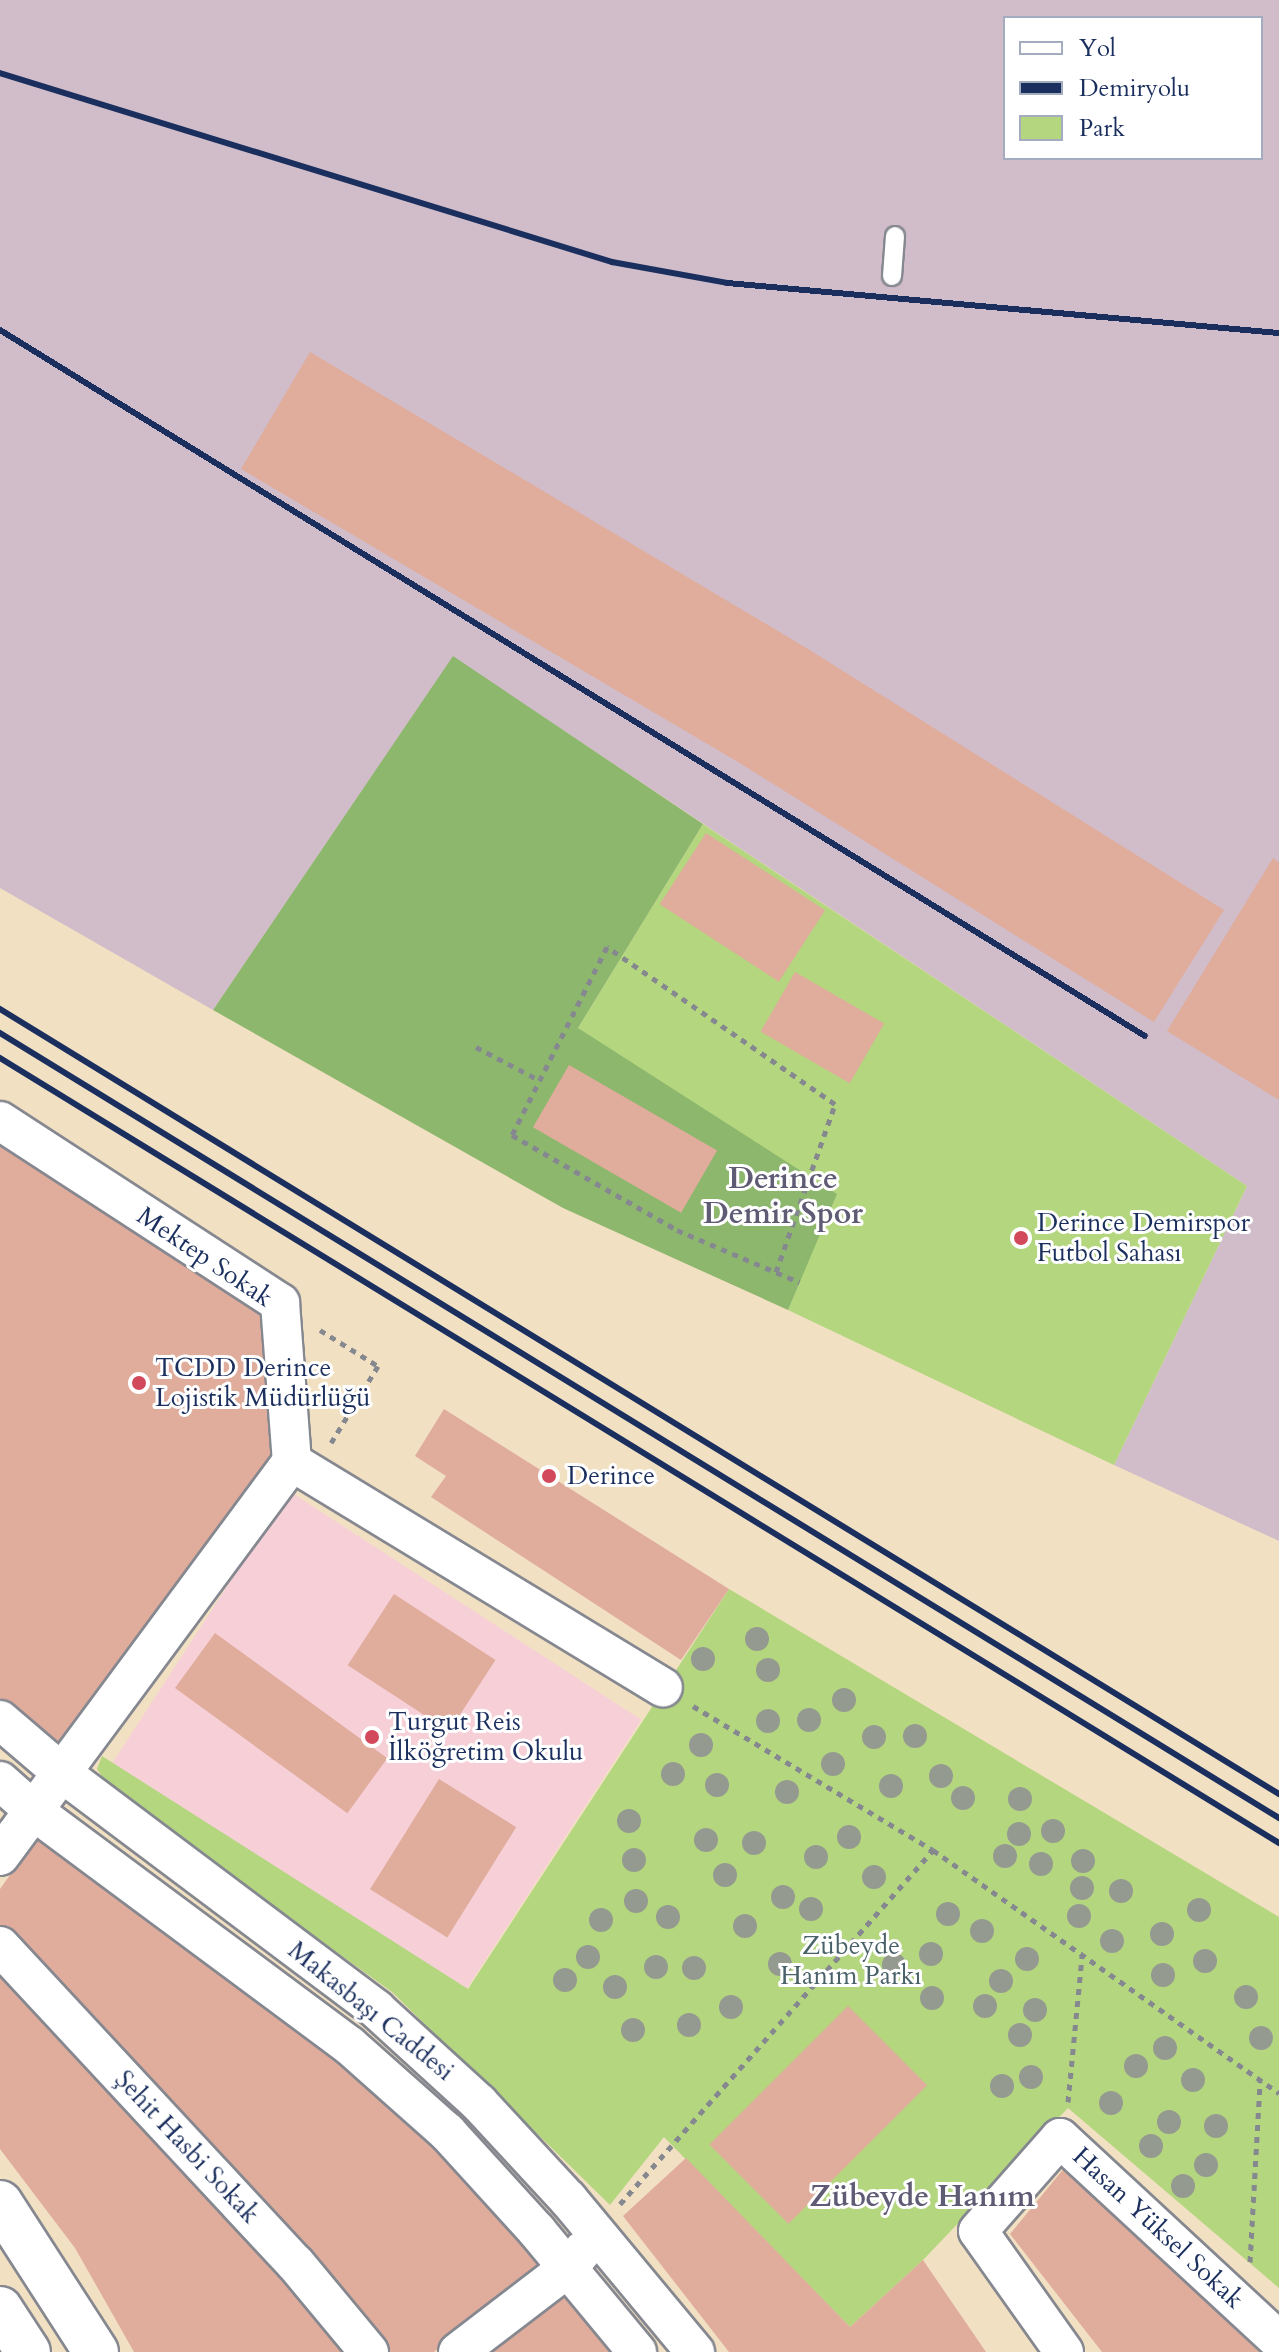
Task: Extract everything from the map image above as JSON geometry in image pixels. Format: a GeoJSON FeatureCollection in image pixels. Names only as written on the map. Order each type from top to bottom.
{"type":"FeatureCollection","features":[{"type":"Feature","properties":{"kind":"main road"},"geometry":{"type":"LineString","coordinates":[[0,2203],[96,2352]]}},
{"type":"Feature","properties":{"kind":"main road"},"geometry":{"type":"LineString","coordinates":[[0,2309],[28,2352]]}},
{"type":"Feature","properties":{"kind":"street","name":"Mektep Sokak"},"geometry":{"type":"LineString","coordinates":[[0,1121],[280,1303],[302,1468]]}},
{"type":"Feature","properties":{"kind":"street"},"geometry":{"type":"LineString","coordinates":[[0,1856],[302,1468],[663,1688]]}},
{"type":"Feature","properties":{"kind":"street","name":"Makasbaşı Caddesi"},"geometry":{"type":"LineString","coordinates":[[0,1720],[62,1773],[376,2009],[479,2103],[597,2233],[695,2352]]}},
{"type":"Feature","properties":{"kind":"street","name":"Makasbaşı Caddesi"},"geometry":{"type":"LineString","coordinates":[[0,1781],[35,1812],[350,2046],[447,2132],[568,2268],[637,2352]]}},
{"type":"Feature","properties":{"kind":"street","name":"Şehit Hasbi Sokak"},"geometry":{"type":"LineString","coordinates":[[0,1946],[295,2263],[369,2352]]}},
{"type":"Feature","properties":{"kind":"street","name":"Hasan Yüksel Sokak"},"geometry":{"type":"LineString","coordinates":[[1064,2352],[978,2231],[1060,2138],[1279,2341]]}},
{"type":"Feature","properties":{"kind":"street"},"geometry":{"type":"LineString","coordinates":[[458,2352],[568,2268],[597,2233]]}},
{"type":"Feature","properties":{"kind":"lane"},"geometry":{"type":"LineString","coordinates":[[892,276],[895,236]]}},
{"type":"Feature","properties":{"kind":"path"},"geometry":{"type":"LineString","coordinates":[[776,1272],[835,1104],[607,947],[512,1135],[677,1230],[799,1282]]}},
{"type":"Feature","properties":{"kind":"path"},"geometry":{"type":"LineString","coordinates":[[476,1047],[539,1080]]}},
{"type":"Feature","properties":{"kind":"path"},"geometry":{"type":"LineString","coordinates":[[302,1468],[378,1366],[310,1323]]}},
{"type":"Feature","properties":{"kind":"path"},"geometry":{"type":"LineString","coordinates":[[663,1688],[933,1850],[1279,2093]]}},
{"type":"Feature","properties":{"kind":"path"},"geometry":{"type":"LineString","coordinates":[[597,2233],[933,1850]]}},
{"type":"Feature","properties":{"kind":"path"},"geometry":{"type":"LineString","coordinates":[[1060,2138],[1068,2108],[1082,1957]]}},
{"type":"Feature","properties":{"kind":"path"},"geometry":{"type":"LineString","coordinates":[[1244,2307],[1260,2080]]}},
{"type":"Feature","properties":{"kind":"shaded area"},"geometry":{"type":"Polygon","coordinates":[[[0,0],[1279,0],[1279,1541],[1114,1465],[1247,1186],[453,657],[213,1010],[0,888],[0,0]]]}},
{"type":"Feature","properties":{"kind":"shaded area","name":"Turgut Reis İlköğretim Okulu"},"geometry":{"type":"Polygon","coordinates":[[[289,1491],[641,1720],[465,1991],[113,1763],[289,1491]]]}},
{"type":"Feature","properties":{"kind":"green space"},"geometry":{"type":"Polygon","coordinates":[[[453,656],[703,824],[578,1028],[837,1194],[788,1310],[563,1208],[213,1010],[453,656]]]}},
{"type":"Feature","properties":{"kind":"green space"},"geometry":{"type":"Polygon","coordinates":[[[703,824],[1247,1186],[1114,1465],[788,1310],[799,1282],[578,1028],[703,824]]]}},
{"type":"Feature","properties":{"kind":"green space","name":"Zübeyde Hanım Parkı"},"geometry":{"type":"Polygon","coordinates":[[[729,1589],[1279,1917],[1279,2288],[1068,2108],[923,2260],[850,2327],[664,2137],[610,2205],[392,1992],[111,1790],[97,1769],[102,1756],[468,1989],[729,1589]]]}},
{"type":"Feature","properties":{"kind":"building"},"geometry":{"type":"Polygon","coordinates":[[[310,352],[808,649],[1224,910],[1154,1022],[738,762],[241,469],[310,352]]]}},
{"type":"Feature","properties":{"kind":"building"},"geometry":{"type":"Polygon","coordinates":[[[706,833],[825,910],[779,982],[660,904],[706,833]]]}},
{"type":"Feature","properties":{"kind":"building"},"geometry":{"type":"Polygon","coordinates":[[[1273,858],[1279,862],[1279,1100],[1167,1031],[1273,858]]]}},
{"type":"Feature","properties":{"kind":"building"},"geometry":{"type":"Polygon","coordinates":[[[795,972],[884,1024],[850,1083],[761,1032],[795,972]]]}},
{"type":"Feature","properties":{"kind":"building"},"geometry":{"type":"Polygon","coordinates":[[[569,1065],[717,1150],[681,1213],[533,1127],[569,1065]]]}},
{"type":"Feature","properties":{"kind":"building","name":"TCDD Derince Lojistik Müdürlüğü"},"geometry":{"type":"Polygon","coordinates":[[[0,1131],[271,1307],[283,1460],[61,1749],[0,1698],[0,1131]]]}},
{"type":"Feature","properties":{"kind":"building"},"geometry":{"type":"Polygon","coordinates":[[[444,1409],[729,1589],[681,1660],[431,1497],[446,1476],[415,1456],[444,1409]]]}},
{"type":"Feature","properties":{"kind":"building"},"geometry":{"type":"Polygon","coordinates":[[[394,1594],[495,1660],[449,1731],[348,1665],[394,1594]]]}},
{"type":"Feature","properties":{"kind":"building"},"geometry":{"type":"Polygon","coordinates":[[[215,1633],[387,1758],[347,1813],[175,1688],[215,1633]]]}},
{"type":"Feature","properties":{"kind":"building"},"geometry":{"type":"Polygon","coordinates":[[[439,1779],[516,1827],[447,1937],[370,1889],[439,1779]]]}},
{"type":"Feature","properties":{"kind":"building"},"geometry":{"type":"Polygon","coordinates":[[[37,1837],[343,2053],[434,2135],[545,2262],[434,2352],[387,2352],[271,2214],[0,1927],[0,1889],[37,1837]]]}},
{"type":"Feature","properties":{"kind":"building"},"geometry":{"type":"Polygon","coordinates":[[[0,1966],[285,2272],[349,2352],[134,2352],[75,2248],[0,2149],[0,1966]]]}},
{"type":"Feature","properties":{"kind":"building"},"geometry":{"type":"Polygon","coordinates":[[[848,2006],[927,2085],[789,2224],[709,2145],[848,2006]]]}},
{"type":"Feature","properties":{"kind":"building"},"geometry":{"type":"Polygon","coordinates":[[[686,2158],[850,2327],[923,2260],[986,2352],[729,2352],[623,2216],[686,2158]]]}},
{"type":"Feature","properties":{"kind":"building"},"geometry":{"type":"Polygon","coordinates":[[[1066,2166],[1259,2352],[1102,2352],[1010,2234],[1066,2166]]]}},
{"type":"Feature","properties":{"kind":"building"},"geometry":{"type":"Polygon","coordinates":[[[569,2291],[618,2352],[488,2352],[569,2291]]]}},
{"type":"Feature","properties":{"kind":"railway"},"geometry":{"type":"LineString","coordinates":[[0,73],[612,262],[727,283],[1279,333]]}},
{"type":"Feature","properties":{"kind":"railway"},"geometry":{"type":"LineString","coordinates":[[0,330],[1145,1036]]}},
{"type":"Feature","properties":{"kind":"railway"},"geometry":{"type":"LineString","coordinates":[[0,1009],[1279,1794]]}},
{"type":"Feature","properties":{"kind":"railway"},"geometry":{"type":"LineString","coordinates":[[0,1033],[1279,1818]]}},
{"type":"Feature","properties":{"kind":"railway"},"geometry":{"type":"LineString","coordinates":[[0,1058],[1279,1843]]}},
{"type":"Feature","properties":{"kind":"place","name":"Derince Demirspor Futbol Sahası"},"geometry":{"type":"Point","coordinates":[1021,1238]}},
{"type":"Feature","properties":{"kind":"place","name":"TCDD Derince Lojistik Müdürlüğü"},"geometry":{"type":"Point","coordinates":[139,1383]}},
{"type":"Feature","properties":{"kind":"place","name":"Derince"},"geometry":{"type":"Point","coordinates":[549,1476]}},
{"type":"Feature","properties":{"kind":"place","name":"Turgut Reis İlköğretim Okulu"},"geometry":{"type":"Point","coordinates":[372,1737]}},
{"type":"Feature","properties":{"kind":"district","name":"Derince Demir Spor"},"geometry":{"type":"Point","coordinates":[783,1196]}},
{"type":"Feature","properties":{"kind":"district","name":"Zübeyde Hanım"},"geometry":{"type":"Point","coordinates":[922,2197]}}]}
